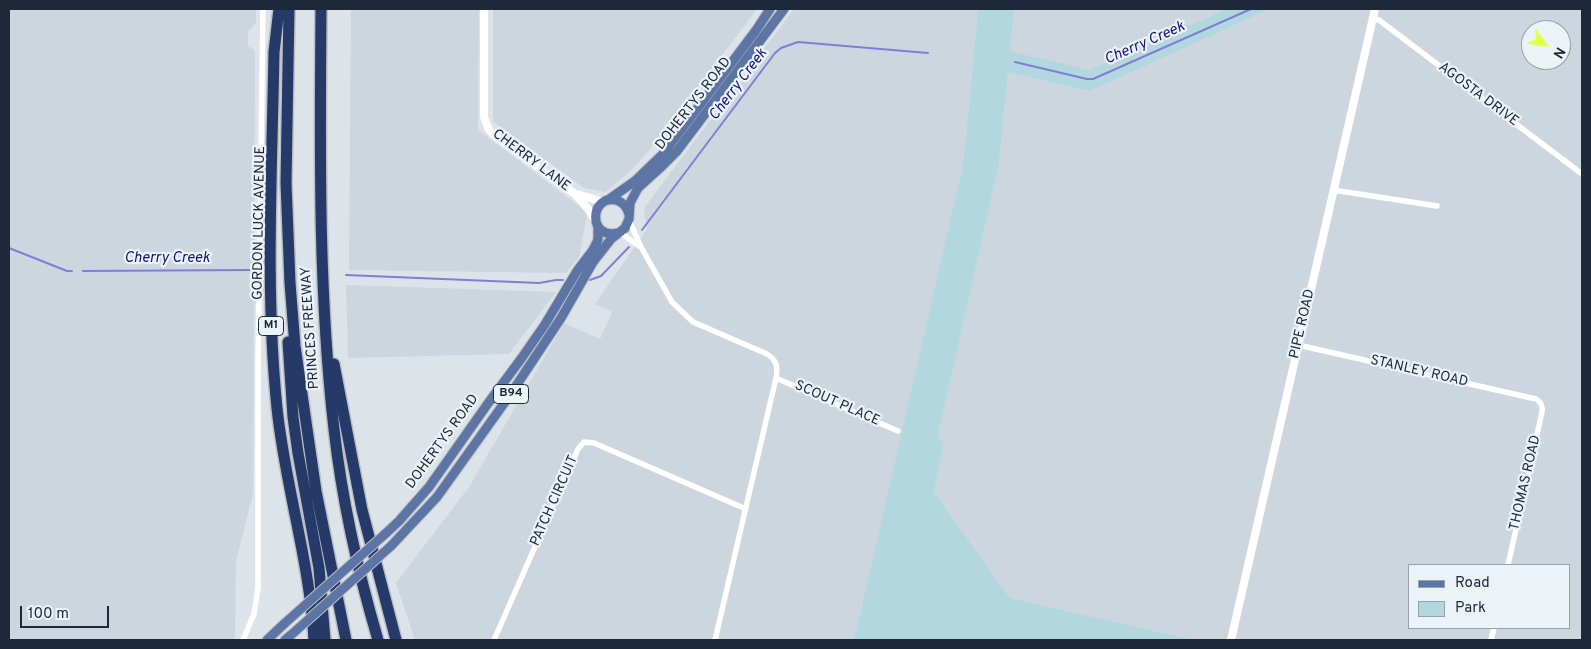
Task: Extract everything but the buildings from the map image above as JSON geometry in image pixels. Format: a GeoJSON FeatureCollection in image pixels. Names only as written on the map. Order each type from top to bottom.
{"type":"FeatureCollection","features":[{"type":"Feature","properties":{"kind":"highway","name":"M1"},"geometry":{"type":"LineString","coordinates":[[279,9],[274,52],[271,263],[272,340],[278,410],[286,470],[308,580],[314,640]]}},
{"type":"Feature","properties":{"kind":"highway","name":"PRINCES FREEWAY"},"geometry":{"type":"LineString","coordinates":[[289,9],[286,183],[290,283],[295,346],[322,526]]}},
{"type":"Feature","properties":{"kind":"highway","name":"PRINCES FREEWAY"},"geometry":{"type":"LineString","coordinates":[[321,9],[322,269],[328,371],[334,431],[353,543],[378,640]]}},
{"type":"Feature","properties":{"kind":"highway"},"geometry":{"type":"LineString","coordinates":[[286,183],[286,301],[293,417],[320,568],[325,640]]}},
{"type":"Feature","properties":{"kind":"highway"},"geometry":{"type":"LineString","coordinates":[[322,269],[329,333],[362,510],[396,640]]}},
{"type":"Feature","properties":{"kind":"highway","name":"M1"},"geometry":{"type":"LineString","coordinates":[[322,526],[353,640]]}},
{"type":"Feature","properties":{"kind":"highway"},"geometry":{"type":"LineString","coordinates":[[322,526],[346,640]]}},
{"type":"Feature","properties":{"kind":"main road","name":"DOHERTYS ROAD"},"geometry":{"type":"LineString","coordinates":[[606,201],[635,181],[663,154],[770,9]]}},
{"type":"Feature","properties":{"kind":"main road","name":"DOHERTYS ROAD"},"geometry":{"type":"LineString","coordinates":[[629,216],[630,203],[638,188],[676,151],[784,9]]}},
{"type":"Feature","properties":{"kind":"main road"},"geometry":{"type":"LineString","coordinates":[[606,201],[619,201],[627,209],[629,216]]}},
{"type":"Feature","properties":{"kind":"main road","name":"B94"},"geometry":{"type":"LineString","coordinates":[[597,224],[596,211],[606,201]]}},
{"type":"Feature","properties":{"kind":"main road","name":"B94"},"geometry":{"type":"LineString","coordinates":[[619,232],[625,228],[629,216]]}},
{"type":"Feature","properties":{"kind":"main road","name":"DOHERTYS ROAD"},"geometry":{"type":"LineString","coordinates":[[267,640],[399,521],[429,487],[544,326],[577,271],[593,250],[598,240],[597,224]]}},
{"type":"Feature","properties":{"kind":"main road"},"geometry":{"type":"LineString","coordinates":[[597,224],[609,234],[619,232]]}},
{"type":"Feature","properties":{"kind":"main road","name":"DOHERTYS ROAD"},"geometry":{"type":"LineString","coordinates":[[288,638],[392,546],[437,497],[539,353],[593,262],[619,232]]}},
{"type":"Feature","properties":{"kind":"street","name":"CHERRY LANE"},"geometry":{"type":"LineString","coordinates":[[484,9],[484,104],[486,124],[495,136],[575,194],[588,209],[597,224]]}},
{"type":"Feature","properties":{"kind":"street","name":"PIPE ROAD"},"geometry":{"type":"LineString","coordinates":[[1231,640],[1374,9]]}},
{"type":"Feature","properties":{"kind":"street","name":"GORDON LUCK AVENUE"},"geometry":{"type":"LineString","coordinates":[[243,640],[254,614],[258,588],[258,362],[263,10]]}},
{"type":"Feature","properties":{"kind":"street","name":"AGOSTA DRIVE"},"geometry":{"type":"LineString","coordinates":[[1372,19],[1379,20],[1582,174]]}},
{"type":"Feature","properties":{"kind":"street"},"geometry":{"type":"LineString","coordinates":[[1333,190],[1437,206]]}},
{"type":"Feature","properties":{"kind":"street","name":"CHERRY LANE"},"geometry":{"type":"LineString","coordinates":[[575,194],[606,201]]}},
{"type":"Feature","properties":{"kind":"street"},"geometry":{"type":"LineString","coordinates":[[629,216],[641,248],[672,302],[693,322],[772,357],[777,366],[776,378],[715,640]]}},
{"type":"Feature","properties":{"kind":"street"},"geometry":{"type":"LineString","coordinates":[[619,232],[641,248]]}},
{"type":"Feature","properties":{"kind":"street","name":"STANLEY ROAD"},"geometry":{"type":"LineString","coordinates":[[1298,344],[1526,396],[1539,401]]}},
{"type":"Feature","properties":{"kind":"street","name":"SCOUT PLACE"},"geometry":{"type":"LineString","coordinates":[[776,378],[898,431]]}},
{"type":"Feature","properties":{"kind":"street","name":"THOMAS ROAD"},"geometry":{"type":"LineString","coordinates":[[1508,564],[1542,412],[1539,401]]}},
{"type":"Feature","properties":{"kind":"street","name":"PATCH CIRCUIT"},"geometry":{"type":"LineString","coordinates":[[494,640],[578,449],[584,442],[594,443],[746,510]]}},
{"type":"Feature","properties":{"kind":"shaded area"},"geometry":{"type":"Polygon","coordinates":[[[9,9],[253,9],[256,11],[256,23],[248,32],[248,46],[255,51],[253,493],[236,561],[235,637],[232,640],[9,640],[9,9]]]}},
{"type":"Feature","properties":{"kind":"shaded area"},"geometry":{"type":"Polygon","coordinates":[[[351,9],[479,9],[478,130],[582,208],[587,215],[579,257],[566,273],[349,270],[351,9]]]}},
{"type":"Feature","properties":{"kind":"shaded area"},"geometry":{"type":"Polygon","coordinates":[[[493,9],[757,9],[659,139],[633,169],[605,192],[584,188],[493,121],[493,9]]]}},
{"type":"Feature","properties":{"kind":"shaded area"},"geometry":{"type":"Polygon","coordinates":[[[794,9],[978,9],[962,168],[854,640],[415,640],[396,583],[469,487],[564,323],[600,339],[612,312],[595,304],[647,229],[644,208],[794,9]]]}},
{"type":"Feature","properties":{"kind":"shaded area"},"geometry":{"type":"Polygon","coordinates":[[[1014,9],[1582,9],[1582,640],[1195,640],[1010,598],[934,492],[944,444],[938,436],[999,163],[1014,9]]]}},
{"type":"Feature","properties":{"kind":"shaded area"},"geometry":{"type":"Polygon","coordinates":[[[346,285],[556,292],[509,354],[348,358],[346,285]]]}},
{"type":"Feature","properties":{"kind":"green space"},"geometry":{"type":"Polygon","coordinates":[[[978,9],[1014,9],[1010,51],[1089,70],[1227,9],[1269,9],[1090,91],[1008,72],[999,163],[938,436],[944,444],[934,492],[1010,598],[1195,640],[854,640],[962,168],[978,9]]]}},
{"type":"Feature","properties":{"kind":"waterway","name":"Cherry Creek"},"geometry":{"type":"LineString","coordinates":[[1015,62],[1093,79],[1251,9]]}},
{"type":"Feature","properties":{"kind":"waterway","name":"Cherry Creek"},"geometry":{"type":"LineString","coordinates":[[642,230],[775,53],[781,48],[798,42],[928,53]]}},
{"type":"Feature","properties":{"kind":"waterway","name":"Cherry Creek"},"geometry":{"type":"LineString","coordinates":[[590,280],[601,276],[629,247]]}},
{"type":"Feature","properties":{"kind":"waterway","name":"Cherry Creek"},"geometry":{"type":"LineString","coordinates":[[9,248],[67,271],[72,271]]}},
{"type":"Feature","properties":{"kind":"waterway","name":"Cherry Creek"},"geometry":{"type":"LineString","coordinates":[[83,271],[250,270]]}},
{"type":"Feature","properties":{"kind":"waterway","name":"Cherry Creek"},"geometry":{"type":"LineString","coordinates":[[346,275],[539,283],[563,280]]}}]}
